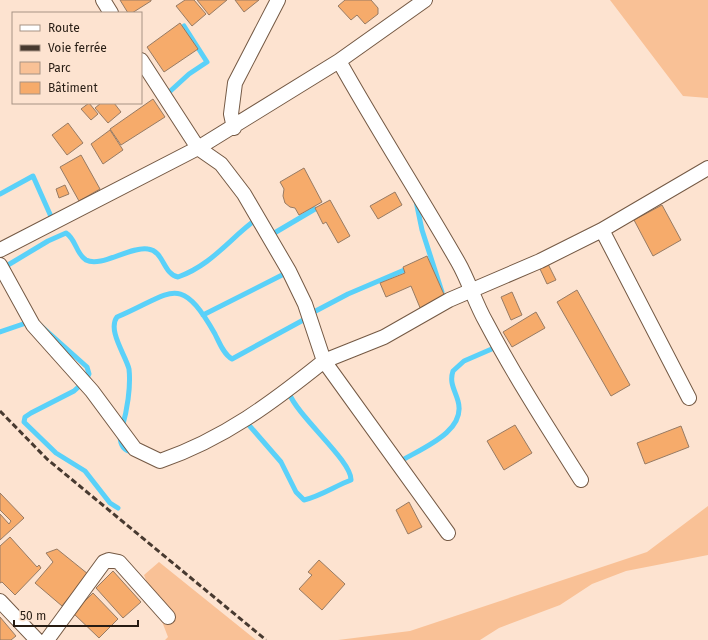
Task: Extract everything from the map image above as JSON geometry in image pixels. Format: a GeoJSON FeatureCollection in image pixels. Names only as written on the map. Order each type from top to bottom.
{"type":"FeatureCollection","features":[{"type":"Feature","properties":{"kind":"street"},"geometry":{"type":"LineString","coordinates":[[103,0],[110,12]]}},
{"type":"Feature","properties":{"kind":"street"},"geometry":{"type":"LineString","coordinates":[[234,128],[231,114],[235,83],[278,0]]}},
{"type":"Feature","properties":{"kind":"street"},"geometry":{"type":"LineString","coordinates":[[0,250],[234,128],[339,61],[425,0]]}},
{"type":"Feature","properties":{"kind":"street"},"geometry":{"type":"LineString","coordinates":[[339,61],[378,129],[459,263],[484,320],[534,408],[581,480]]}},
{"type":"Feature","properties":{"kind":"street"},"geometry":{"type":"LineString","coordinates":[[142,62],[198,148],[220,164],[244,194],[289,271],[305,304],[324,361],[448,533]]}},
{"type":"Feature","properties":{"kind":"street"},"geometry":{"type":"LineString","coordinates":[[0,265],[33,325],[75,370],[135,450],[160,461],[184,453],[237,426],[260,411],[324,361],[384,337],[427,312],[472,290],[540,261],[602,230],[708,168]]}},
{"type":"Feature","properties":{"kind":"street"},"geometry":{"type":"LineString","coordinates":[[602,230],[689,398]]}},
{"type":"Feature","properties":{"kind":"street"},"geometry":{"type":"LineString","coordinates":[[47,640],[104,562],[109,560],[119,562],[168,617]]}},
{"type":"Feature","properties":{"kind":"street"},"geometry":{"type":"LineString","coordinates":[[0,601],[37,640]]}},
{"type":"Feature","properties":{"kind":"green space"},"geometry":{"type":"Polygon","coordinates":[[[610,0],[708,0],[708,98],[683,96],[610,0]]]}},
{"type":"Feature","properties":{"kind":"green space"},"geometry":{"type":"Polygon","coordinates":[[[708,506],[708,555],[626,571],[592,584],[560,605],[499,628],[480,640],[338,640],[410,631],[647,552],[708,506]]]}},
{"type":"Feature","properties":{"kind":"green space"},"geometry":{"type":"Polygon","coordinates":[[[159,562],[256,640],[165,640],[168,637],[144,575],[159,562]]]}},
{"type":"Feature","properties":{"kind":"building"},"geometry":{"type":"Polygon","coordinates":[[[120,0],[151,0],[134,12],[127,12],[120,0]]]}},
{"type":"Feature","properties":{"kind":"building"},"geometry":{"type":"Polygon","coordinates":[[[185,0],[194,0],[206,14],[192,26],[176,6],[185,0]]]}},
{"type":"Feature","properties":{"kind":"building"},"geometry":{"type":"Polygon","coordinates":[[[197,0],[227,0],[209,15],[197,0]]]}},
{"type":"Feature","properties":{"kind":"building"},"geometry":{"type":"Polygon","coordinates":[[[235,0],[259,0],[244,12],[235,0]]]}},
{"type":"Feature","properties":{"kind":"building"},"geometry":{"type":"Polygon","coordinates":[[[345,0],[371,0],[378,8],[378,14],[365,24],[357,15],[351,20],[338,6],[345,0]]]}},
{"type":"Feature","properties":{"kind":"building"},"geometry":{"type":"Polygon","coordinates":[[[180,23],[198,49],[164,72],[147,47],[180,23]]]}},
{"type":"Feature","properties":{"kind":"building"},"geometry":{"type":"Polygon","coordinates":[[[153,99],[165,117],[121,145],[110,129],[153,99]]]}},
{"type":"Feature","properties":{"kind":"building"},"geometry":{"type":"Polygon","coordinates":[[[90,104],[98,114],[91,120],[81,109],[90,104]]]}},
{"type":"Feature","properties":{"kind":"building"},"geometry":{"type":"Polygon","coordinates":[[[100,104],[115,104],[121,112],[108,123],[95,108],[100,104]]]}},
{"type":"Feature","properties":{"kind":"building"},"geometry":{"type":"Polygon","coordinates":[[[68,123],[83,143],[67,155],[52,135],[68,123]]]}},
{"type":"Feature","properties":{"kind":"building"},"geometry":{"type":"Polygon","coordinates":[[[110,130],[123,150],[103,164],[91,144],[110,130]]]}},
{"type":"Feature","properties":{"kind":"building"},"geometry":{"type":"Polygon","coordinates":[[[81,155],[100,189],[79,201],[60,167],[81,155]]]}},
{"type":"Feature","properties":{"kind":"building"},"geometry":{"type":"Polygon","coordinates":[[[304,168],[322,202],[299,215],[295,208],[290,207],[285,203],[283,196],[284,189],[280,182],[304,168]]]}},
{"type":"Feature","properties":{"kind":"building"},"geometry":{"type":"Polygon","coordinates":[[[65,185],[69,194],[59,198],[56,189],[65,185]]]}},
{"type":"Feature","properties":{"kind":"building"},"geometry":{"type":"Polygon","coordinates":[[[395,192],[402,205],[378,219],[370,206],[395,192]]]}},
{"type":"Feature","properties":{"kind":"building"},"geometry":{"type":"Polygon","coordinates":[[[330,200],[350,236],[338,243],[326,222],[323,224],[315,208],[330,200]]]}},
{"type":"Feature","properties":{"kind":"building"},"geometry":{"type":"Polygon","coordinates":[[[662,205],[681,240],[653,256],[634,220],[662,205]]]}},
{"type":"Feature","properties":{"kind":"building"},"geometry":{"type":"Polygon","coordinates":[[[427,256],[446,299],[421,310],[411,286],[386,297],[380,283],[405,273],[403,267],[427,256]]]}},
{"type":"Feature","properties":{"kind":"building"},"geometry":{"type":"Polygon","coordinates":[[[548,264],[556,280],[547,284],[540,269],[548,264]]]}},
{"type":"Feature","properties":{"kind":"building"},"geometry":{"type":"Polygon","coordinates":[[[577,290],[630,385],[611,396],[557,302],[577,290]]]}},
{"type":"Feature","properties":{"kind":"building"},"geometry":{"type":"Polygon","coordinates":[[[512,292],[522,315],[511,320],[501,297],[512,292]]]}},
{"type":"Feature","properties":{"kind":"building"},"geometry":{"type":"Polygon","coordinates":[[[536,312],[545,328],[512,347],[503,332],[536,312]]]}},
{"type":"Feature","properties":{"kind":"building"},"geometry":{"type":"Polygon","coordinates":[[[515,425],[532,453],[504,470],[487,441],[515,425]]]}},
{"type":"Feature","properties":{"kind":"building"},"geometry":{"type":"Polygon","coordinates":[[[681,426],[689,447],[645,464],[637,443],[681,426]]]}},
{"type":"Feature","properties":{"kind":"building"},"geometry":{"type":"Polygon","coordinates":[[[0,493],[24,518],[0,540],[0,514],[9,524],[11,521],[0,510],[0,493]]]}},
{"type":"Feature","properties":{"kind":"building"},"geometry":{"type":"Polygon","coordinates":[[[409,502],[422,527],[408,534],[396,510],[409,502]]]}},
{"type":"Feature","properties":{"kind":"building"},"geometry":{"type":"Polygon","coordinates":[[[10,537],[37,567],[39,565],[41,568],[15,595],[2,582],[0,583],[0,546],[10,537]]]}},
{"type":"Feature","properties":{"kind":"building"},"geometry":{"type":"Polygon","coordinates":[[[57,549],[88,574],[62,606],[35,583],[53,562],[46,553],[57,549]]]}},
{"type":"Feature","properties":{"kind":"building"},"geometry":{"type":"Polygon","coordinates":[[[319,560],[345,584],[322,610],[299,589],[312,575],[308,572],[319,560]]]}},
{"type":"Feature","properties":{"kind":"building"},"geometry":{"type":"Polygon","coordinates":[[[113,571],[141,602],[123,618],[96,588],[113,571]]]}},
{"type":"Feature","properties":{"kind":"building"},"geometry":{"type":"Polygon","coordinates":[[[93,593],[118,619],[99,638],[73,613],[93,593]]]}},
{"type":"Feature","properties":{"kind":"building"},"geometry":{"type":"Polygon","coordinates":[[[0,617],[16,636],[11,640],[0,640],[0,617]]]}},
{"type":"Feature","properties":{"kind":"waterway"},"geometry":{"type":"LineString","coordinates":[[166,95],[189,74],[207,62],[184,26]]}},
{"type":"Feature","properties":{"kind":"waterway"},"geometry":{"type":"LineString","coordinates":[[0,194],[33,176],[53,221]]}},
{"type":"Feature","properties":{"kind":"waterway"},"geometry":{"type":"LineString","coordinates":[[416,201],[422,230],[442,292]]}},
{"type":"Feature","properties":{"kind":"waterway"},"geometry":{"type":"LineString","coordinates":[[276,232],[315,209]]}},
{"type":"Feature","properties":{"kind":"waterway"},"geometry":{"type":"LineString","coordinates":[[3,268],[48,241],[66,233],[72,239],[80,254],[86,260],[92,262],[99,261],[141,249],[148,249],[157,254],[169,272],[178,277],[201,266],[258,218]]}},
{"type":"Feature","properties":{"kind":"waterway"},"geometry":{"type":"LineString","coordinates":[[310,314],[348,294],[409,268]]}},
{"type":"Feature","properties":{"kind":"waterway"},"geometry":{"type":"LineString","coordinates":[[203,315],[288,272]]}},
{"type":"Feature","properties":{"kind":"waterway"},"geometry":{"type":"LineString","coordinates":[[122,428],[128,399],[129,369],[114,329],[117,317],[163,296],[173,293],[183,295],[203,314],[224,351],[232,359],[307,318]]}},
{"type":"Feature","properties":{"kind":"waterway"},"geometry":{"type":"LineString","coordinates":[[0,332],[29,322]]}},
{"type":"Feature","properties":{"kind":"waterway"},"geometry":{"type":"LineString","coordinates":[[40,325],[87,367],[89,374],[86,380],[74,391],[31,413],[25,417],[24,422],[56,453],[85,471],[110,503],[118,508]]}},
{"type":"Feature","properties":{"kind":"waterway"},"geometry":{"type":"LineString","coordinates":[[399,462],[440,438],[456,422],[459,412],[458,401],[452,383],[453,371],[464,361],[494,348]]}},
{"type":"Feature","properties":{"kind":"waterway"},"geometry":{"type":"LineString","coordinates":[[248,424],[281,462],[296,492],[304,500],[351,480],[349,472],[343,462],[294,403],[289,393]]}},
{"type":"Feature","properties":{"kind":"waterway"},"geometry":{"type":"LineString","coordinates":[[120,435],[124,449],[133,452]]}},
{"type":"Feature","properties":{"kind":"railway"},"geometry":{"type":"LineString","coordinates":[[0,411],[47,459],[266,640]]}}]}
